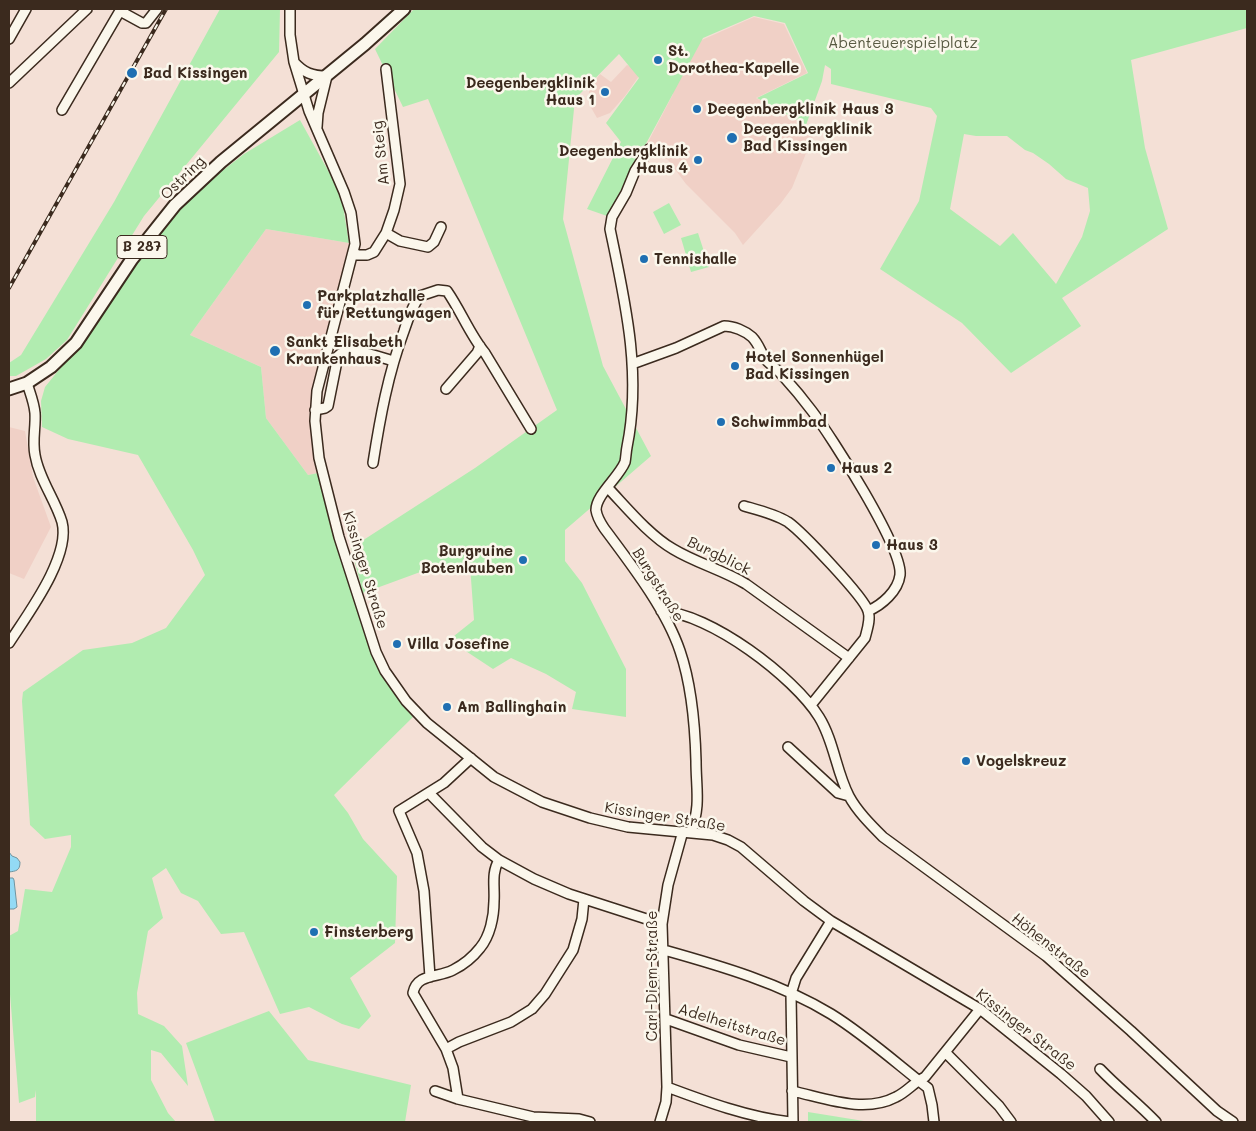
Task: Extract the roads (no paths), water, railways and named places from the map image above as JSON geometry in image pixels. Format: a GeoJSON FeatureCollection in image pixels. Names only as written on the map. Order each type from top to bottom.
{"type":"FeatureCollection","features":[{"type":"Feature","properties":{"kind":"main road","name":"Ostring"},"geometry":{"type":"LineString","coordinates":[[9,389],[26,384],[51,367],[76,343],[132,260],[175,205],[221,162],[327,76],[404,9]]}},
{"type":"Feature","properties":{"kind":"street"},"geometry":{"type":"LineString","coordinates":[[9,39],[26,9]]}},
{"type":"Feature","properties":{"kind":"street"},"geometry":{"type":"LineString","coordinates":[[9,83],[87,9]]}},
{"type":"Feature","properties":{"kind":"street"},"geometry":{"type":"LineString","coordinates":[[62,110],[121,10],[142,23],[148,22],[157,9]]}},
{"type":"Feature","properties":{"kind":"street","name":"Kissinger Straße"},"geometry":{"type":"LineString","coordinates":[[290,9],[290,35],[294,62],[304,95],[344,192],[351,213],[355,244],[324,364],[315,410],[322,470],[339,537],[376,652],[385,671],[414,711],[499,780],[556,808],[628,827],[713,835],[728,840],[742,848],[804,901],[830,920],[980,1010],[1062,1074],[1086,1096],[1109,1122]]}},
{"type":"Feature","properties":{"kind":"street"},"geometry":{"type":"LineString","coordinates":[[294,62],[301,70],[309,74],[327,76],[318,113],[317,128]]}},
{"type":"Feature","properties":{"kind":"street","name":"Am Steig"},"geometry":{"type":"LineString","coordinates":[[354,252],[358,255],[367,256],[374,252],[386,233],[400,184],[386,69]]}},
{"type":"Feature","properties":{"kind":"street","name":"Burgstraße"},"geometry":{"type":"LineString","coordinates":[[649,149],[635,171],[626,194],[612,217],[610,229],[630,339],[632,420],[624,463],[597,505],[598,518],[661,611],[680,650],[692,705],[698,799],[696,818],[687,832]]}},
{"type":"Feature","properties":{"kind":"street"},"geometry":{"type":"LineString","coordinates":[[386,233],[400,241],[428,247],[434,242],[441,227]]}},
{"type":"Feature","properties":{"kind":"street"},"geometry":{"type":"LineString","coordinates":[[373,463],[380,413],[393,361],[417,300],[420,296],[438,290],[447,292],[531,429]]}},
{"type":"Feature","properties":{"kind":"street"},"geometry":{"type":"LineString","coordinates":[[632,364],[676,348],[724,326],[732,326],[750,336],[756,342],[765,358],[784,377],[814,413],[858,483],[890,541],[898,562],[900,574],[892,593],[875,608],[868,611]]}},
{"type":"Feature","properties":{"kind":"street"},"geometry":{"type":"LineString","coordinates":[[446,389],[477,353],[480,346]]}},
{"type":"Feature","properties":{"kind":"street"},"geometry":{"type":"LineString","coordinates":[[315,410],[328,406],[338,356],[342,351],[356,351],[393,361]]}},
{"type":"Feature","properties":{"kind":"street"},"geometry":{"type":"LineString","coordinates":[[9,643],[45,587],[58,557],[63,531],[53,497],[39,471],[33,439],[35,414],[33,400],[26,384]]}},
{"type":"Feature","properties":{"kind":"street","name":"Burgblick"},"geometry":{"type":"LineString","coordinates":[[608,488],[641,522],[673,549],[730,574],[849,658]]}},
{"type":"Feature","properties":{"kind":"street"},"geometry":{"type":"LineString","coordinates":[[744,506],[788,522],[823,555],[856,593],[868,611],[865,638],[811,705]]}},
{"type":"Feature","properties":{"kind":"street","name":"Höhenstraße"},"geometry":{"type":"LineString","coordinates":[[661,611],[678,613],[720,631],[740,643],[782,675],[811,705],[820,719],[849,796],[867,821],[883,837],[1046,956],[1217,1110],[1233,1122]]}},
{"type":"Feature","properties":{"kind":"street","name":"Höhenstraße"},"geometry":{"type":"LineString","coordinates":[[788,747],[838,793],[849,796]]}},
{"type":"Feature","properties":{"kind":"street"},"geometry":{"type":"LineString","coordinates":[[430,977],[424,891],[417,853],[399,811],[444,783],[471,758]]}},
{"type":"Feature","properties":{"kind":"street"},"geometry":{"type":"LineString","coordinates":[[429,793],[482,847],[499,860],[534,880],[584,899],[662,924]]}},
{"type":"Feature","properties":{"kind":"street","name":"Carl-Diem-Straße"},"geometry":{"type":"LineString","coordinates":[[660,1122],[666,1102],[667,1087],[662,924],[668,885],[687,832]]}},
{"type":"Feature","properties":{"kind":"street"},"geometry":{"type":"LineString","coordinates":[[458,1099],[453,1068],[446,1049],[413,993],[414,985],[419,980],[452,970],[472,957],[481,947],[488,934],[493,915],[494,868],[499,860]]}},
{"type":"Feature","properties":{"kind":"street"},"geometry":{"type":"LineString","coordinates":[[446,1049],[511,1022],[532,1009],[545,994],[573,950],[582,919],[584,899]]}},
{"type":"Feature","properties":{"kind":"street"},"geometry":{"type":"LineString","coordinates":[[667,1087],[746,1114],[791,1122],[791,994],[796,978],[830,920]]}},
{"type":"Feature","properties":{"kind":"street"},"geometry":{"type":"LineString","coordinates":[[664,950],[733,970],[791,994],[831,1014],[928,1088],[934,1122]]}},
{"type":"Feature","properties":{"kind":"street"},"geometry":{"type":"LineString","coordinates":[[792,1091],[850,1104],[865,1105],[880,1103],[897,1097],[918,1080],[925,1077],[980,1010]]}},
{"type":"Feature","properties":{"kind":"street","name":"Adelheitstraße"},"geometry":{"type":"LineString","coordinates":[[666,1019],[739,1045],[791,1057]]}},
{"type":"Feature","properties":{"kind":"street"},"geometry":{"type":"LineString","coordinates":[[946,1053],[999,1106],[1011,1122]]}},
{"type":"Feature","properties":{"kind":"street"},"geometry":{"type":"LineString","coordinates":[[1100,1068],[1119,1089],[1136,1102],[1156,1122]]}},
{"type":"Feature","properties":{"kind":"street"},"geometry":{"type":"LineString","coordinates":[[434,1091],[458,1099],[533,1117],[580,1119],[590,1122]]}},
{"type":"Feature","properties":{"kind":"water"},"geometry":{"type":"Polygon","coordinates":[[[9,852],[20,862],[17,870],[9,872],[9,852]]]}},
{"type":"Feature","properties":{"kind":"water"},"geometry":{"type":"Polygon","coordinates":[[[9,878],[14,880],[17,907],[14,909],[9,909],[9,878]]]}},
{"type":"Feature","properties":{"kind":"railway"},"geometry":{"type":"LineString","coordinates":[[9,288],[166,9]]}},
{"type":"Feature","properties":{"kind":"place","name":"St. Dorothea-Kapelle"},"geometry":{"type":"Point","coordinates":[658,60]}},
{"type":"Feature","properties":{"kind":"place","name":"Bad Kissingen"},"geometry":{"type":"Point","coordinates":[132,73]}},
{"type":"Feature","properties":{"kind":"place","name":"Deegenbergklinik Haus 1"},"geometry":{"type":"Point","coordinates":[605,92]}},
{"type":"Feature","properties":{"kind":"place","name":"Deegenbergklinik Haus 3"},"geometry":{"type":"Point","coordinates":[697,109]}},
{"type":"Feature","properties":{"kind":"place","name":"Deegenbergklinik Bad Kissingen"},"geometry":{"type":"Point","coordinates":[732,138]}},
{"type":"Feature","properties":{"kind":"place","name":"Deegenbergklinik Haus 4"},"geometry":{"type":"Point","coordinates":[698,160]}},
{"type":"Feature","properties":{"kind":"place","name":"Tennishalle"},"geometry":{"type":"Point","coordinates":[644,259]}},
{"type":"Feature","properties":{"kind":"place","name":"Parkplatzhalle für Rettungwagen"},"geometry":{"type":"Point","coordinates":[307,305]}},
{"type":"Feature","properties":{"kind":"place","name":"Sankt Elisabeth Krankenhaus"},"geometry":{"type":"Point","coordinates":[275,351]}},
{"type":"Feature","properties":{"kind":"place","name":"Hotel Sonnenhügel Bad Kissingen"},"geometry":{"type":"Point","coordinates":[735,366]}},
{"type":"Feature","properties":{"kind":"place","name":"Schwimmbad"},"geometry":{"type":"Point","coordinates":[721,422]}},
{"type":"Feature","properties":{"kind":"place","name":"Haus 2"},"geometry":{"type":"Point","coordinates":[831,468]}},
{"type":"Feature","properties":{"kind":"place","name":"Haus 3"},"geometry":{"type":"Point","coordinates":[876,545]}},
{"type":"Feature","properties":{"kind":"place","name":"Burgruine Botenlauben"},"geometry":{"type":"Point","coordinates":[523,560]}},
{"type":"Feature","properties":{"kind":"place","name":"Villa Josefine"},"geometry":{"type":"Point","coordinates":[397,644]}},
{"type":"Feature","properties":{"kind":"place","name":"Am Ballinghain"},"geometry":{"type":"Point","coordinates":[447,707]}},
{"type":"Feature","properties":{"kind":"place","name":"Vogelskreuz"},"geometry":{"type":"Point","coordinates":[966,761]}},
{"type":"Feature","properties":{"kind":"place","name":"Finsterberg"},"geometry":{"type":"Point","coordinates":[314,932]}},
{"type":"Feature","properties":{"kind":"park label","name":"Abenteuerspielplatz"},"geometry":{"type":"Point","coordinates":[903,43]}}]}
